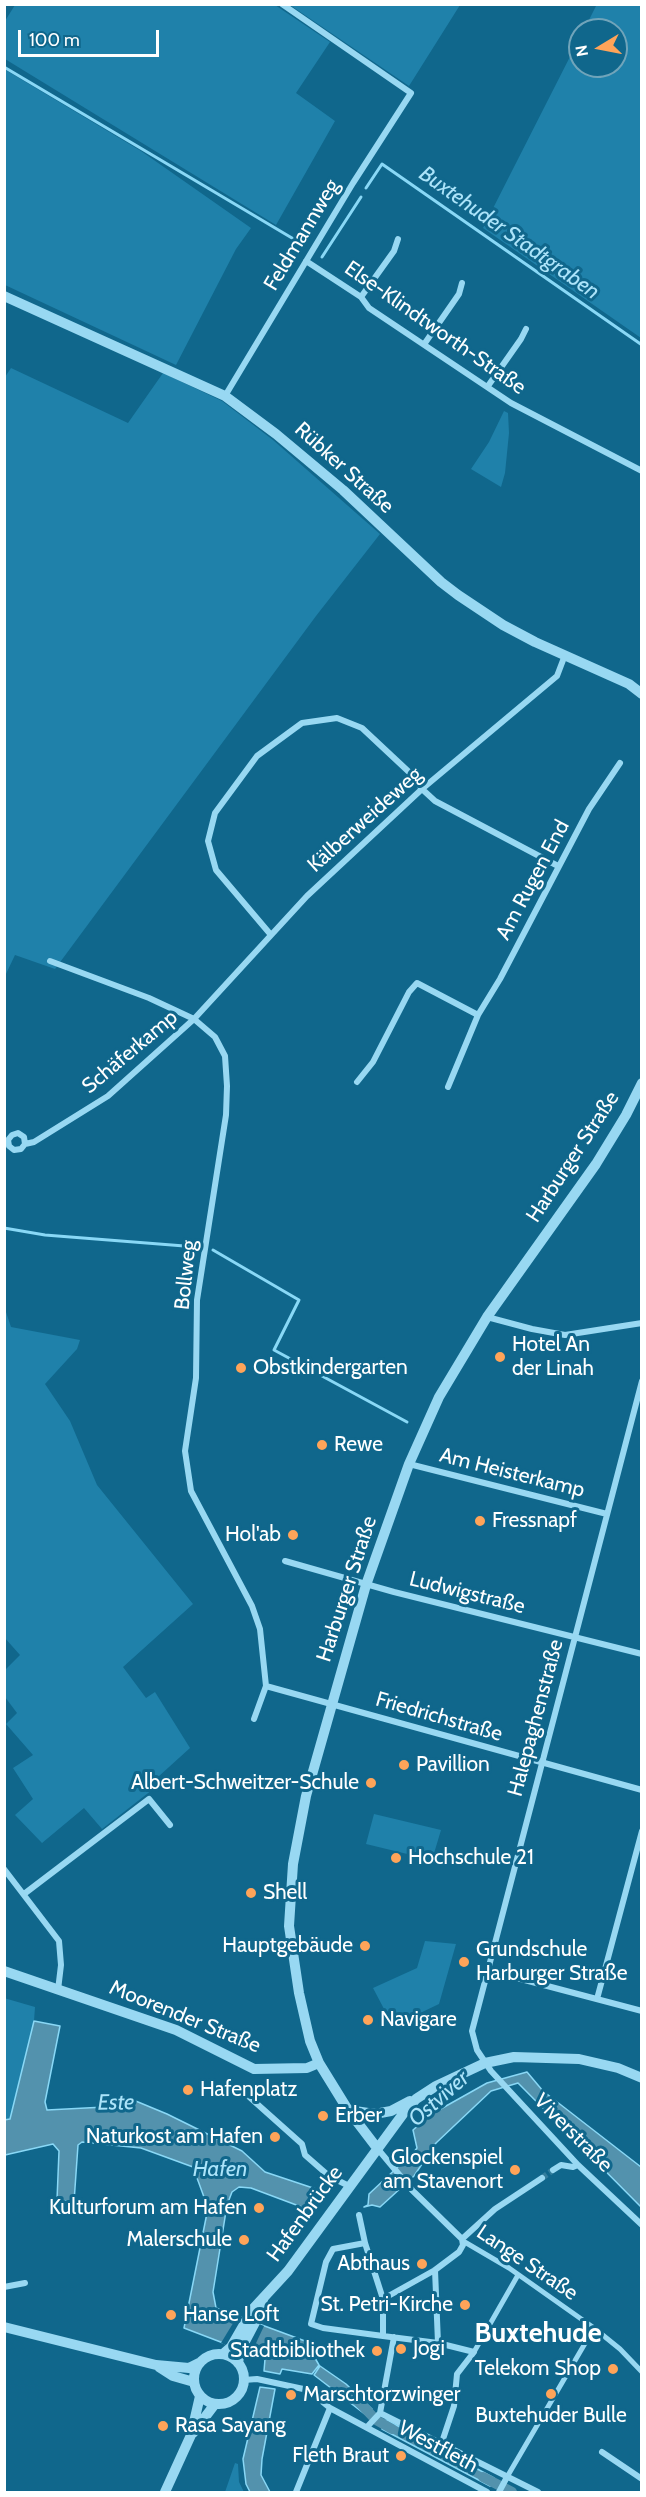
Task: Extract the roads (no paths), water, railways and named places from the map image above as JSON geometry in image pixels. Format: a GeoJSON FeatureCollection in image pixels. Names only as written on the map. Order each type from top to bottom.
{"type":"FeatureCollection","features":[{"type":"Feature","properties":{"kind":"street","name":"Feldmannweg"},"geometry":{"type":"LineString","coordinates":[[225,396],[353,183],[411,93],[282,4]]}},
{"type":"Feature","properties":{"kind":"street"},"geometry":{"type":"LineString","coordinates":[[362,297],[394,251],[398,239]]}},
{"type":"Feature","properties":{"kind":"street","name":"Else-Klindtworth-Straße"},"geometry":{"type":"LineString","coordinates":[[306,261],[362,297],[369,308],[425,343],[511,403],[642,471]]}},
{"type":"Feature","properties":{"kind":"street"},"geometry":{"type":"LineString","coordinates":[[425,343],[459,294],[462,283]]}},
{"type":"Feature","properties":{"kind":"street","name":"Rübker Straße"},"geometry":{"type":"LineString","coordinates":[[4,296],[225,396],[276,434],[343,490],[441,582],[503,625],[535,642],[629,684],[642,694]]}},
{"type":"Feature","properties":{"kind":"street"},"geometry":{"type":"LineString","coordinates":[[488,386],[522,339],[526,329]]}},
{"type":"Feature","properties":{"kind":"street","name":"Kälberweideweg"},"geometry":{"type":"LineString","coordinates":[[194,1019],[307,896],[422,789],[557,676],[565,655]]}},
{"type":"Feature","properties":{"kind":"street"},"geometry":{"type":"LineString","coordinates":[[271,935],[216,870],[208,841],[215,813],[257,756],[302,723],[337,718],[362,728],[409,772],[435,801],[558,866]]}},
{"type":"Feature","properties":{"kind":"street","name":"Am Rugen End"},"geometry":{"type":"LineString","coordinates":[[448,1087],[478,1015],[590,809],[620,763]]}},
{"type":"Feature","properties":{"kind":"street","name":"Bollweg"},"geometry":{"type":"LineString","coordinates":[[50,961],[149,998],[194,1019],[215,1037],[225,1056],[226,1115],[197,1300],[196,1378],[185,1451],[191,1491],[252,1606],[260,1629],[266,1686],[254,1719]]}},
{"type":"Feature","properties":{"kind":"street"},"geometry":{"type":"LineString","coordinates":[[357,1082],[373,1062],[409,992],[417,983],[478,1015]]}},
{"type":"Feature","properties":{"kind":"street","name":"Schäferkamp"},"geometry":{"type":"LineString","coordinates":[[25,1144],[34,1142],[108,1096],[194,1019]]}},
{"type":"Feature","properties":{"kind":"street","name":"Harburger Straße"},"geometry":{"type":"LineString","coordinates":[[377,2148],[348,2110],[319,2063],[304,2018],[289,1926],[293,1864],[299,1828],[331,1704],[366,1585],[409,1464],[439,1397],[487,1317],[596,1164],[626,1115],[642,1083]]}},
{"type":"Feature","properties":{"kind":"street"},"geometry":{"type":"LineString","coordinates":[[487,1317],[565,1335],[642,1323]]}},
{"type":"Feature","properties":{"kind":"street","name":"Halepaghenstraße"},"geometry":{"type":"LineString","coordinates":[[485,2063],[477,2050],[472,2031],[642,1381]]}},
{"type":"Feature","properties":{"kind":"street","name":"Am Heisterkamp"},"geometry":{"type":"LineString","coordinates":[[409,1464],[607,1514]]}},
{"type":"Feature","properties":{"kind":"street","name":"Ludwigstraße"},"geometry":{"type":"LineString","coordinates":[[285,1561],[366,1585],[642,1654]]}},
{"type":"Feature","properties":{"kind":"street"},"geometry":{"type":"LineString","coordinates":[[266,1686],[331,1704]]}},
{"type":"Feature","properties":{"kind":"street","name":"Friedrichstraße"},"geometry":{"type":"LineString","coordinates":[[331,1704],[642,1790]]}},
{"type":"Feature","properties":{"kind":"street"},"geometry":{"type":"LineString","coordinates":[[24,1894],[149,1799],[170,1825]]}},
{"type":"Feature","properties":{"kind":"street"},"geometry":{"type":"LineString","coordinates":[[597,1999],[642,1831]]}},
{"type":"Feature","properties":{"kind":"street"},"geometry":{"type":"LineString","coordinates":[[4,1869],[59,1941],[61,1965],[58,1990]]}},
{"type":"Feature","properties":{"kind":"street","name":"Moorender Straße"},"geometry":{"type":"LineString","coordinates":[[4,1971],[176,2030],[254,2069],[307,2068],[319,2063]]}},
{"type":"Feature","properties":{"kind":"street"},"geometry":{"type":"LineString","coordinates":[[486,1973],[642,2011]]}},
{"type":"Feature","properties":{"kind":"street"},"geometry":{"type":"LineString","coordinates":[[348,2110],[375,2114],[392,2111],[444,2081],[485,2063],[514,2057],[572,2058],[618,2067],[642,2078]]}},
{"type":"Feature","properties":{"kind":"street","name":"Viverstraße"},"geometry":{"type":"LineString","coordinates":[[485,2063],[578,2165],[642,2224]]}},
{"type":"Feature","properties":{"kind":"street"},"geometry":{"type":"LineString","coordinates":[[238,2089],[303,2144],[305,2155],[329,2176],[350,2186]]}},
{"type":"Feature","properties":{"kind":"street","name":"Hafenbrücke"},"geometry":{"type":"LineString","coordinates":[[233,2354],[263,2300],[288,2271],[377,2148],[416,2099]]}},
{"type":"Feature","properties":{"kind":"street","name":"Lange Straße"},"geometry":{"type":"LineString","coordinates":[[377,2148],[412,2190],[466,2244],[518,2275],[594,2328],[620,2349],[642,2372]]}},
{"type":"Feature","properties":{"kind":"street"},"geometry":{"type":"LineString","coordinates":[[553,2170],[561,2165],[573,2167],[578,2165]]}},
{"type":"Feature","properties":{"kind":"street"},"geometry":{"type":"LineString","coordinates":[[383,2298],[435,2270],[459,2252],[463,2246],[462,2239],[495,2209],[542,2178]]}},
{"type":"Feature","properties":{"kind":"street"},"geometry":{"type":"LineString","coordinates":[[359,2215],[365,2243],[383,2298],[383,2336]]}},
{"type":"Feature","properties":{"kind":"street"},"geometry":{"type":"LineString","coordinates":[[365,2243],[333,2249],[326,2262],[311,2324],[438,2343],[474,2352]]}},
{"type":"Feature","properties":{"kind":"street"},"geometry":{"type":"LineString","coordinates":[[435,2270],[438,2343]]}},
{"type":"Feature","properties":{"kind":"street"},"geometry":{"type":"LineString","coordinates":[[441,2445],[454,2406],[457,2374],[474,2352],[518,2275]]}},
{"type":"Feature","properties":{"kind":"street"},"geometry":{"type":"LineString","coordinates":[[4,2287],[25,2283]]}},
{"type":"Feature","properties":{"kind":"street"},"geometry":{"type":"LineString","coordinates":[[4,2327],[156,2365],[189,2368],[210,2355],[233,2354],[244,2380],[237,2396],[230,2401],[215,2404],[200,2396]]}},
{"type":"Feature","properties":{"kind":"street"},"geometry":{"type":"LineString","coordinates":[[499,2492],[594,2328]]}},
{"type":"Feature","properties":{"kind":"street"},"geometry":{"type":"LineString","coordinates":[[369,2426],[379,2415],[394,2337]]}},
{"type":"Feature","properties":{"kind":"street"},"geometry":{"type":"LineString","coordinates":[[165,2493],[191,2435],[200,2396],[194,2382],[199,2363]]}},
{"type":"Feature","properties":{"kind":"street"},"geometry":{"type":"LineString","coordinates":[[156,2365],[173,2376],[194,2382]]}},
{"type":"Feature","properties":{"kind":"street","name":"Westfleth"},"geometry":{"type":"LineString","coordinates":[[244,2380],[260,2380],[308,2390],[330,2408],[369,2426],[487,2493]]}},
{"type":"Feature","properties":{"kind":"street"},"geometry":{"type":"LineString","coordinates":[[191,2435],[215,2404]]}},
{"type":"Feature","properties":{"kind":"street"},"geometry":{"type":"LineString","coordinates":[[296,2493],[330,2408]]}},
{"type":"Feature","properties":{"kind":"street"},"geometry":{"type":"LineString","coordinates":[[379,2415],[538,2493]]}},
{"type":"Feature","properties":{"kind":"street"},"geometry":{"type":"LineString","coordinates":[[602,2452],[642,2479]]}},
{"type":"Feature","properties":{"kind":"water","name":"Hafen"},"geometry":{"type":"Polygon","coordinates":[[[34,2021],[60,2026],[45,2102],[47,2110],[105,2107],[126,2097],[167,2114],[242,2151],[265,2172],[322,2191],[307,2209],[251,2188],[239,2187],[232,2192],[227,2205],[213,2292],[216,2308],[305,2341],[319,2365],[312,2374],[282,2369],[280,2374],[264,2371],[265,2359],[184,2328],[208,2208],[193,2167],[141,2148],[82,2142],[78,2145],[74,2202],[57,2200],[59,2151],[53,2144],[5,2155],[4,2120],[10,2119],[34,2021]]]}},
{"type":"Feature","properties":{"kind":"water"},"geometry":{"type":"Polygon","coordinates":[[[527,2072],[543,2091],[641,2167],[641,2207],[518,2083],[491,2091],[436,2143],[414,2176],[380,2207],[372,2205],[364,2207],[368,2205],[369,2194],[402,2163],[399,2154],[413,2153],[417,2148],[413,2130],[430,2115],[487,2083],[527,2072]]]}},
{"type":"Feature","properties":{"kind":"water"},"geometry":{"type":"Polygon","coordinates":[[[320,2366],[346,2384],[372,2409],[370,2413],[366,2415],[314,2375],[320,2366]]]}},
{"type":"Feature","properties":{"kind":"water"},"geometry":{"type":"Polygon","coordinates":[[[260,2387],[275,2389],[261,2475],[270,2492],[250,2492],[246,2484],[243,2459],[260,2387]]]}},
{"type":"Feature","properties":{"kind":"water"},"geometry":{"type":"Polygon","coordinates":[[[387,2420],[494,2478],[493,2485],[490,2486],[382,2429],[382,2421],[387,2420]]]}},
{"type":"Feature","properties":{"kind":"waterway","name":"Buxtehuder Stadtgraben"},"geometry":{"type":"LineString","coordinates":[[4,67],[297,241]]}},
{"type":"Feature","properties":{"kind":"waterway","name":"Buxtehuder Stadtgraben"},"geometry":{"type":"LineString","coordinates":[[366,188],[382,164],[642,345]]}},
{"type":"Feature","properties":{"kind":"waterway","name":"Buxtehuder Stadtgraben"},"geometry":{"type":"LineString","coordinates":[[322,257],[361,197]]}},
{"type":"Feature","properties":{"kind":"waterway"},"geometry":{"type":"LineString","coordinates":[[4,1228],[45,1235],[197,1247]]}},
{"type":"Feature","properties":{"kind":"waterway"},"geometry":{"type":"LineString","coordinates":[[213,1250],[299,1300],[274,1350],[407,1422]]}},
{"type":"Feature","properties":{"kind":"waterway"},"geometry":{"type":"LineString","coordinates":[[360,2403],[376,2420],[392,2429]]}},
{"type":"Feature","properties":{"kind":"waterway"},"geometry":{"type":"LineString","coordinates":[[483,2477],[512,2492]]}},
{"type":"Feature","properties":{"kind":"tunnel"},"geometry":{"type":"LineString","coordinates":[[542,2178],[553,2170]]}},
{"type":"Feature","properties":{"kind":"place","name":"Hotel An der Linah"},"geometry":{"type":"Point","coordinates":[500,1357]}},
{"type":"Feature","properties":{"kind":"place","name":"Obstkindergarten"},"geometry":{"type":"Point","coordinates":[241,1368]}},
{"type":"Feature","properties":{"kind":"place","name":"Rewe"},"geometry":{"type":"Point","coordinates":[322,1445]}},
{"type":"Feature","properties":{"kind":"place","name":"Fressnapf"},"geometry":{"type":"Point","coordinates":[480,1521]}},
{"type":"Feature","properties":{"kind":"place","name":"Hol'ab"},"geometry":{"type":"Point","coordinates":[293,1535]}},
{"type":"Feature","properties":{"kind":"place","name":"Pavillion"},"geometry":{"type":"Point","coordinates":[404,1765]}},
{"type":"Feature","properties":{"kind":"place","name":"Albert-Schweitzer-Schule"},"geometry":{"type":"Point","coordinates":[371,1783]}},
{"type":"Feature","properties":{"kind":"place","name":"Hochschule 21"},"geometry":{"type":"Point","coordinates":[396,1858]}},
{"type":"Feature","properties":{"kind":"place","name":"Shell"},"geometry":{"type":"Point","coordinates":[251,1893]}},
{"type":"Feature","properties":{"kind":"place","name":"Hauptgebäude"},"geometry":{"type":"Point","coordinates":[365,1946]}},
{"type":"Feature","properties":{"kind":"place","name":"Grundschule Harburger Straße"},"geometry":{"type":"Point","coordinates":[464,1962]}},
{"type":"Feature","properties":{"kind":"place","name":"Navigare"},"geometry":{"type":"Point","coordinates":[368,2020]}},
{"type":"Feature","properties":{"kind":"place","name":"Hafenplatz"},"geometry":{"type":"Point","coordinates":[188,2090]}},
{"type":"Feature","properties":{"kind":"place","name":"Erber"},"geometry":{"type":"Point","coordinates":[323,2116]}},
{"type":"Feature","properties":{"kind":"place","name":"Naturkost am Hafen"},"geometry":{"type":"Point","coordinates":[275,2137]}},
{"type":"Feature","properties":{"kind":"place","name":"Glockenspiel am Stavenort"},"geometry":{"type":"Point","coordinates":[515,2170]}},
{"type":"Feature","properties":{"kind":"place","name":"Kulturforum am Hafen"},"geometry":{"type":"Point","coordinates":[259,2208]}},
{"type":"Feature","properties":{"kind":"place","name":"Malerschule"},"geometry":{"type":"Point","coordinates":[244,2240]}},
{"type":"Feature","properties":{"kind":"place","name":"Abthaus"},"geometry":{"type":"Point","coordinates":[422,2264]}},
{"type":"Feature","properties":{"kind":"place","name":"St. Petri-Kirche"},"geometry":{"type":"Point","coordinates":[465,2305]}},
{"type":"Feature","properties":{"kind":"place","name":"Hanse Loft"},"geometry":{"type":"Point","coordinates":[171,2315]}},
{"type":"Feature","properties":{"kind":"place","name":"Jogi"},"geometry":{"type":"Point","coordinates":[401,2349]}},
{"type":"Feature","properties":{"kind":"place","name":"Stadtbibliothek"},"geometry":{"type":"Point","coordinates":[377,2351]}},
{"type":"Feature","properties":{"kind":"place","name":"Telekom Shop"},"geometry":{"type":"Point","coordinates":[613,2369]}},
{"type":"Feature","properties":{"kind":"place","name":"Buxtehuder Bulle"},"geometry":{"type":"Point","coordinates":[551,2394]}},
{"type":"Feature","properties":{"kind":"place","name":"Marschtorzwinger"},"geometry":{"type":"Point","coordinates":[291,2395]}},
{"type":"Feature","properties":{"kind":"place","name":"Rasa Sayang"},"geometry":{"type":"Point","coordinates":[163,2426]}},
{"type":"Feature","properties":{"kind":"place","name":"Fleth Braut"},"geometry":{"type":"Point","coordinates":[401,2456]}},
{"type":"Feature","properties":{"kind":"district","name":"Buxtehude"},"geometry":{"type":"Point","coordinates":[538,2334]}},
{"type":"Feature","properties":{"kind":"water label","name":"Ostviver"},"geometry":{"type":"Point","coordinates":[439,2099]}},
{"type":"Feature","properties":{"kind":"water label","name":"Este"},"geometry":{"type":"Point","coordinates":[116,2103]}}]}
